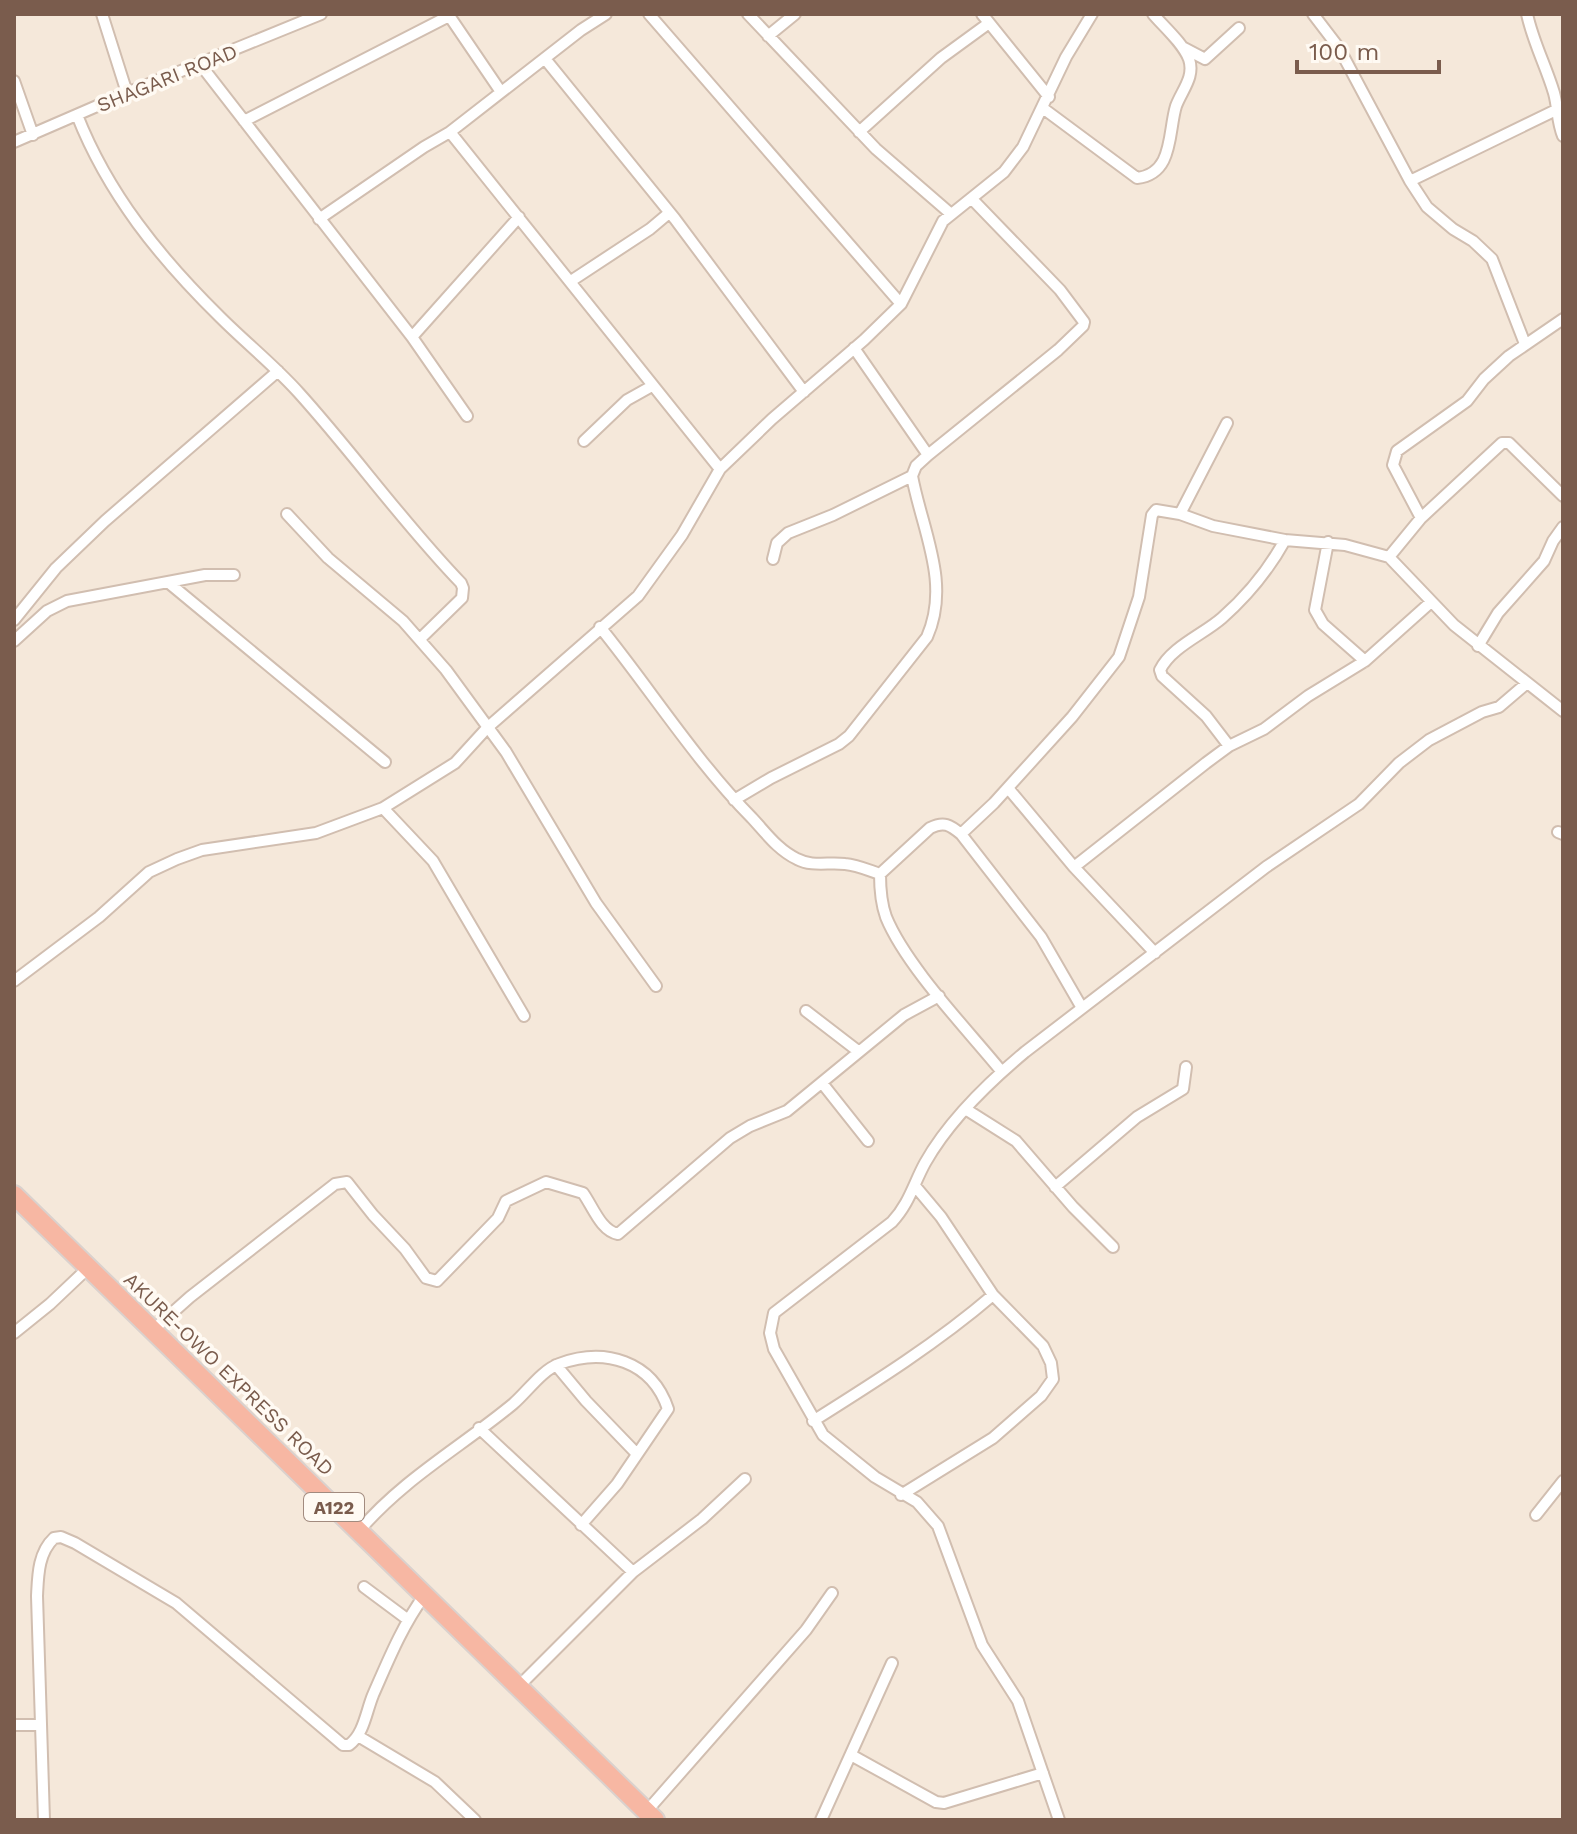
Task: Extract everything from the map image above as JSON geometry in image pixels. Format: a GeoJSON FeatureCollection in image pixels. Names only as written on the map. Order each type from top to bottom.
{"type":"FeatureCollection","features":[{"type":"Feature","properties":{"kind":"highway","name":"AKURE-OWO EXPRESS ROAD"},"geometry":{"type":"LineString","coordinates":[[14,1195],[650,1816]]}},
{"type":"Feature","properties":{"kind":"street"},"geometry":{"type":"LineString","coordinates":[[102,14],[127,93]]}},
{"type":"Feature","properties":{"kind":"street","name":"SHAGARI ROAD"},"geometry":{"type":"LineString","coordinates":[[14,142],[321,14]]}},
{"type":"Feature","properties":{"kind":"street"},"geometry":{"type":"LineString","coordinates":[[319,219],[450,132],[606,14]]}},
{"type":"Feature","properties":{"kind":"street"},"geometry":{"type":"LineString","coordinates":[[649,14],[901,304]]}},
{"type":"Feature","properties":{"kind":"street"},"geometry":{"type":"LineString","coordinates":[[748,14],[859,132],[951,214]]}},
{"type":"Feature","properties":{"kind":"street"},"geometry":{"type":"LineString","coordinates":[[768,36],[795,14]]}},
{"type":"Feature","properties":{"kind":"street"},"geometry":{"type":"LineString","coordinates":[[14,981],[99,917],[149,872],[202,850],[316,833],[383,808],[455,763],[487,728],[638,596],[682,535],[720,469],[901,304],[935,233],[951,214],[1004,172],[1023,147],[1044,109],[1066,57],[1092,14]]}},
{"type":"Feature","properties":{"kind":"street"},"geometry":{"type":"LineString","coordinates":[[1044,109],[1137,178],[1144,177],[1163,164],[1176,106],[1191,73],[1189,59],[1153,14]]}},
{"type":"Feature","properties":{"kind":"street"},"geometry":{"type":"LineString","coordinates":[[1313,14],[1354,73],[1410,181],[1427,207],[1492,259],[1525,344]]}},
{"type":"Feature","properties":{"kind":"street"},"geometry":{"type":"LineString","coordinates":[[1527,14],[1533,39],[1553,89],[1563,136]]}},
{"type":"Feature","properties":{"kind":"street"},"geometry":{"type":"LineString","coordinates":[[244,121],[448,15],[501,92]]}},
{"type":"Feature","properties":{"kind":"street"},"geometry":{"type":"LineString","coordinates":[[859,132],[986,19],[1049,97]]}},
{"type":"Feature","properties":{"kind":"street"},"geometry":{"type":"LineString","coordinates":[[1179,45],[1205,59],[1239,28]]}},
{"type":"Feature","properties":{"kind":"street"},"geometry":{"type":"LineString","coordinates":[[546,60],[669,213],[804,392]]}},
{"type":"Feature","properties":{"kind":"street"},"geometry":{"type":"LineString","coordinates":[[200,64],[412,337],[467,416]]}},
{"type":"Feature","properties":{"kind":"street"},"geometry":{"type":"LineString","coordinates":[[14,81],[33,135]]}},
{"type":"Feature","properties":{"kind":"street"},"geometry":{"type":"LineString","coordinates":[[1410,181],[1556,110]]}},
{"type":"Feature","properties":{"kind":"street"},"geometry":{"type":"LineString","coordinates":[[77,115],[99,164],[138,227],[217,314],[278,371],[322,418],[423,543],[461,583],[462,598],[421,638]]}},
{"type":"Feature","properties":{"kind":"street"},"geometry":{"type":"LineString","coordinates":[[450,132],[720,469]]}},
{"type":"Feature","properties":{"kind":"street"},"geometry":{"type":"LineString","coordinates":[[734,800],[849,736],[927,637],[934,621],[934,560],[912,476],[916,466],[1083,326],[1084,322],[1060,290],[972,199]]}},
{"type":"Feature","properties":{"kind":"street"},"geometry":{"type":"LineString","coordinates":[[571,281],[669,213]]}},
{"type":"Feature","properties":{"kind":"street"},"geometry":{"type":"LineString","coordinates":[[412,337],[519,217]]}},
{"type":"Feature","properties":{"kind":"street"},"geometry":{"type":"LineString","coordinates":[[1421,518],[1393,465],[1397,451],[1467,401],[1484,379],[1525,344],[1563,319]]}},
{"type":"Feature","properties":{"kind":"street"},"geometry":{"type":"LineString","coordinates":[[854,348],[928,455]]}},
{"type":"Feature","properties":{"kind":"street"},"geometry":{"type":"LineString","coordinates":[[14,620],[56,568],[105,521],[278,371]]}},
{"type":"Feature","properties":{"kind":"street"},"geometry":{"type":"LineString","coordinates":[[584,441],[627,400],[652,386]]}},
{"type":"Feature","properties":{"kind":"street"},"geometry":{"type":"LineString","coordinates":[[1180,514],[1227,423]]}},
{"type":"Feature","properties":{"kind":"street"},"geometry":{"type":"LineString","coordinates":[[1389,557],[1421,518],[1502,443],[1509,443],[1522,454],[1563,497]]}},
{"type":"Feature","properties":{"kind":"street"},"geometry":{"type":"LineString","coordinates":[[773,559],[777,543],[788,533],[842,511],[912,476]]}},
{"type":"Feature","properties":{"kind":"street"},"geometry":{"type":"LineString","coordinates":[[961,834],[1008,788],[1072,717],[1119,657],[1139,597],[1153,511],[1180,514],[1213,526],[1285,540],[1328,542],[1389,557],[1478,646],[1563,711]]}},
{"type":"Feature","properties":{"kind":"street"},"geometry":{"type":"LineString","coordinates":[[287,514],[328,558],[384,603],[421,638],[506,752],[596,903],[656,986]]}},
{"type":"Feature","properties":{"kind":"street"},"geometry":{"type":"LineString","coordinates":[[1478,646],[1498,613],[1544,561],[1563,527]]}},
{"type":"Feature","properties":{"kind":"street"},"geometry":{"type":"LineString","coordinates":[[1229,746],[1206,716],[1162,676],[1160,670],[1171,656],[1221,619],[1272,563],[1285,540]]}},
{"type":"Feature","properties":{"kind":"street"},"geometry":{"type":"LineString","coordinates":[[1328,542],[1315,610],[1323,624],[1365,661]]}},
{"type":"Feature","properties":{"kind":"street"},"geometry":{"type":"LineString","coordinates":[[14,641],[57,604],[205,575],[234,575]]}},
{"type":"Feature","properties":{"kind":"street"},"geometry":{"type":"LineString","coordinates":[[169,583],[385,762]]}},
{"type":"Feature","properties":{"kind":"street"},"geometry":{"type":"LineString","coordinates":[[1074,867],[1229,746],[1264,729],[1320,688],[1365,661],[1431,602]]}},
{"type":"Feature","properties":{"kind":"street"},"geometry":{"type":"LineString","coordinates":[[600,627],[695,754],[770,838],[799,861],[855,866],[880,874]]}},
{"type":"Feature","properties":{"kind":"street"},"geometry":{"type":"LineString","coordinates":[[1059,1820],[1018,1701],[982,1645],[944,1537],[929,1513],[917,1502],[901,1495],[846,1456],[823,1435],[774,1349],[770,1324],[774,1313],[892,1222],[905,1207],[937,1145],[1002,1072],[1266,867],[1359,804],[1399,763],[1429,740],[1473,716],[1499,707],[1527,683]]}},
{"type":"Feature","properties":{"kind":"street"},"geometry":{"type":"LineString","coordinates":[[1008,788],[1074,867],[1155,953]]}},
{"type":"Feature","properties":{"kind":"street"},"geometry":{"type":"LineString","coordinates":[[383,808],[433,861],[524,1016]]}},
{"type":"Feature","properties":{"kind":"street"},"geometry":{"type":"LineString","coordinates":[[1002,1072],[939,996],[887,918],[880,892],[880,874],[920,836],[940,823],[949,825],[961,834],[1041,937],[1082,1008]]}},
{"type":"Feature","properties":{"kind":"street"},"geometry":{"type":"LineString","coordinates":[[153,1330],[211,1280],[338,1182],[347,1182],[426,1278],[437,1281],[498,1218],[506,1201],[546,1182],[583,1193],[603,1224],[609,1231],[618,1234],[730,1138],[787,1111],[904,1015],[939,996]]}},
{"type":"Feature","properties":{"kind":"street"},"geometry":{"type":"LineString","coordinates":[[806,1011],[858,1051]]}},
{"type":"Feature","properties":{"kind":"street"},"geometry":{"type":"LineString","coordinates":[[1055,1187],[1137,1117],[1183,1089],[1186,1067]]}},
{"type":"Feature","properties":{"kind":"street"},"geometry":{"type":"LineString","coordinates":[[822,1083],[868,1141]]}},
{"type":"Feature","properties":{"kind":"street"},"geometry":{"type":"LineString","coordinates":[[967,1110],[1016,1141],[1113,1247]]}},
{"type":"Feature","properties":{"kind":"street"},"geometry":{"type":"LineString","coordinates":[[901,1495],[993,1438],[1041,1396],[1053,1379],[1051,1363],[1043,1346],[993,1295],[941,1217],[915,1186]]}},
{"type":"Feature","properties":{"kind":"street"},"geometry":{"type":"LineString","coordinates":[[14,1333],[88,1268]]}},
{"type":"Feature","properties":{"kind":"street"},"geometry":{"type":"LineString","coordinates":[[813,1421],[943,1336],[993,1295]]}},
{"type":"Feature","properties":{"kind":"street"},"geometry":{"type":"LineString","coordinates":[[359,1531],[384,1502],[515,1402],[556,1365],[587,1358],[620,1358],[648,1375],[668,1409],[617,1484],[581,1525]]}},
{"type":"Feature","properties":{"kind":"street"},"geometry":{"type":"LineString","coordinates":[[556,1365],[637,1454]]}},
{"type":"Feature","properties":{"kind":"street"},"geometry":{"type":"LineString","coordinates":[[479,1428],[633,1572]]}},
{"type":"Feature","properties":{"kind":"street"},"geometry":{"type":"LineString","coordinates":[[517,1688],[633,1572],[702,1519],[745,1479]]}},
{"type":"Feature","properties":{"kind":"street"},"geometry":{"type":"LineString","coordinates":[[1536,1515],[1563,1481]]}},
{"type":"Feature","properties":{"kind":"street"},"geometry":{"type":"LineString","coordinates":[[44,1820],[38,1571],[47,1544],[54,1538],[61,1537],[176,1603],[334,1740],[349,1745],[358,1736],[407,1619],[424,1596]]}},
{"type":"Feature","properties":{"kind":"street"},"geometry":{"type":"LineString","coordinates":[[364,1587],[407,1619]]}},
{"type":"Feature","properties":{"kind":"street"},"geometry":{"type":"LineString","coordinates":[[650,1816],[806,1630],[832,1593]]}},
{"type":"Feature","properties":{"kind":"street"},"geometry":{"type":"LineString","coordinates":[[821,1820],[892,1663]]}},
{"type":"Feature","properties":{"kind":"street"},"geometry":{"type":"LineString","coordinates":[[14,1725],[40,1725]]}},
{"type":"Feature","properties":{"kind":"street"},"geometry":{"type":"LineString","coordinates":[[358,1736],[435,1782],[475,1820]]}},
{"type":"Feature","properties":{"kind":"street"},"geometry":{"type":"LineString","coordinates":[[851,1755],[936,1802],[944,1803],[1043,1773]]}},
{"type":"Feature","properties":{"kind":"shaded area"},"geometry":{"type":"Polygon","coordinates":[[[14,14],[1563,14],[1563,1820],[14,1820],[14,14]]]}}]}
